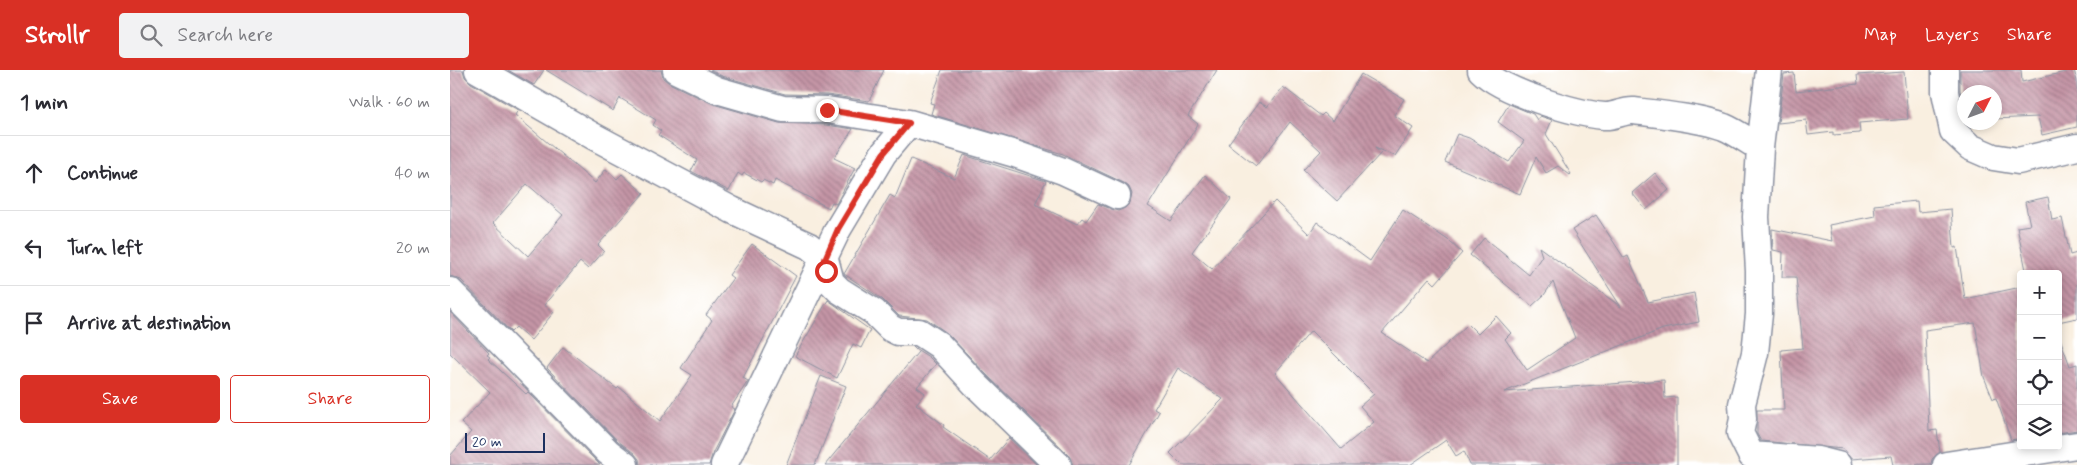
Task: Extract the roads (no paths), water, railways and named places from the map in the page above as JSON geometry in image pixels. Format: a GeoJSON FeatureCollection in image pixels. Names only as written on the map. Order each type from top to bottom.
{"type":"FeatureCollection","features":[{"type":"Feature","properties":{"kind":"street"},"geometry":{"type":"LineString","coordinates":[[478,70],[601,140],[732,210],[809,246],[825,259],[831,282],[839,290],[874,312],[890,328],[898,332],[920,332],[939,345],[1054,464]]}},
{"type":"Feature","properties":{"kind":"street"},"geometry":{"type":"LineString","coordinates":[[676,70],[717,90],[783,110],[827,110],[909,123],[1015,154],[1063,171],[1117,196]]}},
{"type":"Feature","properties":{"kind":"street"},"geometry":{"type":"LineString","coordinates":[[1481,70],[1516,92],[1576,111],[1606,117],[1631,111],[1690,119],[1724,127],[1760,148]]}},
{"type":"Feature","properties":{"kind":"street"},"geometry":{"type":"LineString","coordinates":[[1769,70],[1760,148],[1756,217],[1760,271],[1759,314],[1755,353],[1742,404],[1743,419],[1740,433],[1751,455],[1818,460],[1838,465]]}},
{"type":"Feature","properties":{"kind":"street"},"geometry":{"type":"LineString","coordinates":[[1944,70],[1945,92],[1953,131],[1970,147],[1993,157],[2018,161],[2077,147]]}},
{"type":"Feature","properties":{"kind":"street"},"geometry":{"type":"LineString","coordinates":[[724,465],[838,229],[883,154],[909,123]]}},
{"type":"Feature","properties":{"kind":"street"},"geometry":{"type":"LineString","coordinates":[[450,291],[608,452],[625,465]]}},
{"type":"Feature","properties":{"kind":"street"},"geometry":{"type":"LineString","coordinates":[[1946,465],[2077,445]]}}]}
